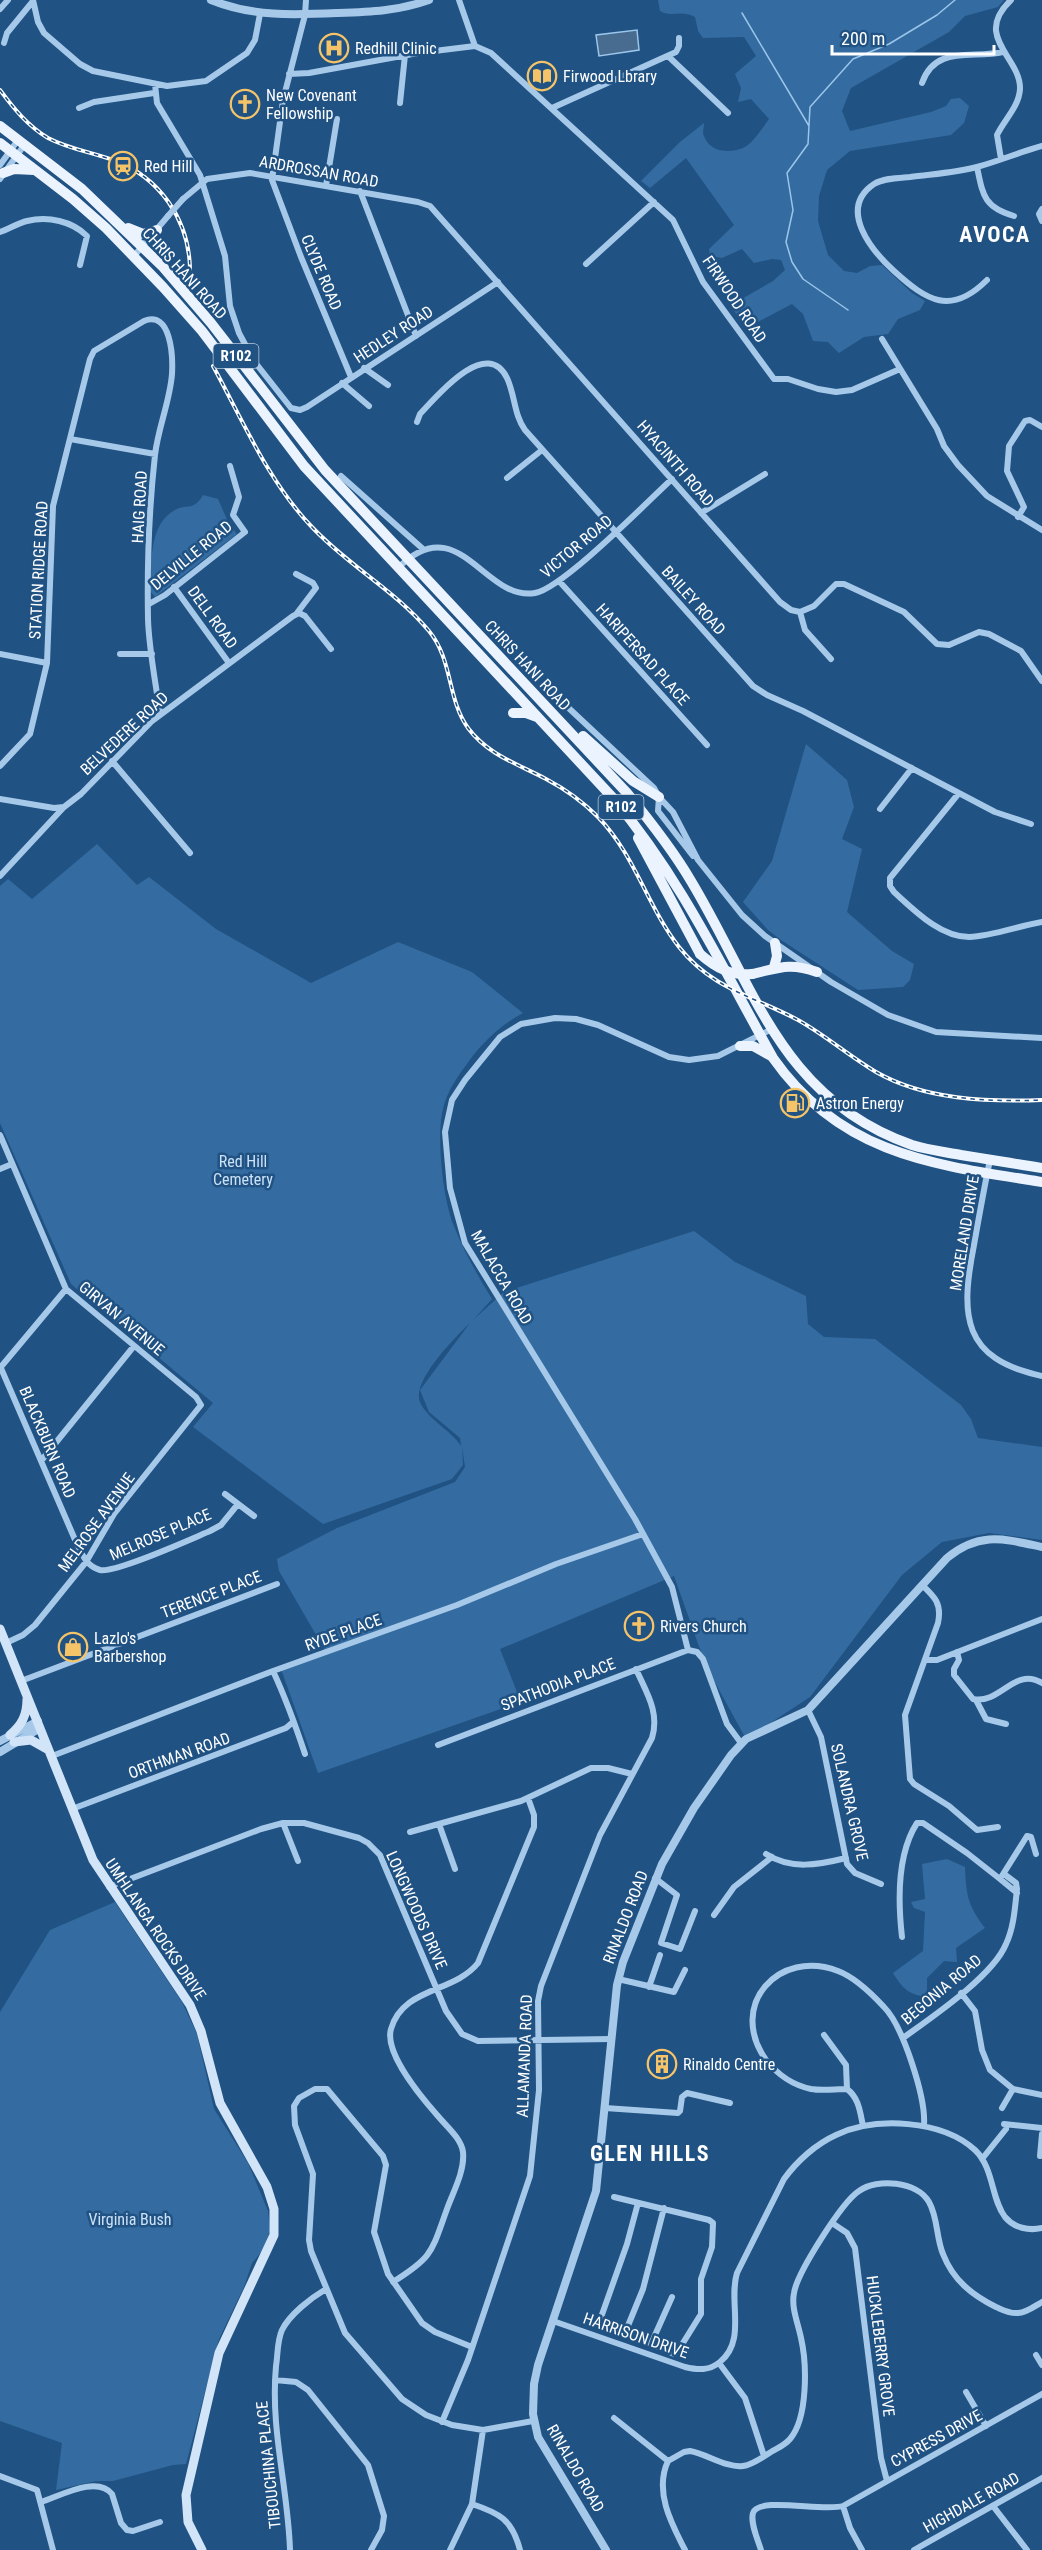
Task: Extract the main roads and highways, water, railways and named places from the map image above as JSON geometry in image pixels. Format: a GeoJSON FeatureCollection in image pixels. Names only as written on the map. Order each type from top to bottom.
{"type":"FeatureCollection","features":[{"type":"Feature","properties":{"kind":"main road","name":"CHRIS HANI ROAD"},"geometry":{"type":"LineString","coordinates":[[0,126],[64,174],[152,256],[211,322],[319,462],[627,793],[676,857],[696,889],[772,1029],[786,1051],[814,1085],[856,1119],[914,1146],[1042,1168]]}},
{"type":"Feature","properties":{"kind":"main road","name":"CHRIS HANI ROAD"},"geometry":{"type":"LineString","coordinates":[[0,143],[81,206],[134,256],[202,332],[304,466],[621,808],[647,839],[676,882],[760,1035],[791,1082],[813,1103],[855,1133],[891,1150],[917,1159],[1042,1182]]}},
{"type":"Feature","properties":{"kind":"main road"},"geometry":{"type":"LineString","coordinates":[[1,172],[14,169],[37,171]]}},
{"type":"Feature","properties":{"kind":"main road"},"geometry":{"type":"LineString","coordinates":[[120,224],[143,234],[157,230],[152,246],[152,256]]}},
{"type":"Feature","properties":{"kind":"main road"},"geometry":{"type":"LineString","coordinates":[[513,713],[526,713],[537,717]]}},
{"type":"Feature","properties":{"kind":"main road"},"geometry":{"type":"LineString","coordinates":[[562,724],[582,736],[633,781],[658,797]]}},
{"type":"Feature","properties":{"kind":"main road"},"geometry":{"type":"LineString","coordinates":[[621,808],[700,954],[720,969],[734,974],[753,974],[774,967],[795,966],[817,972]]}},
{"type":"Feature","properties":{"kind":"main road"},"geometry":{"type":"LineString","coordinates":[[774,967],[777,956],[775,943]]}},
{"type":"Feature","properties":{"kind":"main road"},"geometry":{"type":"LineString","coordinates":[[740,1046],[753,1046],[774,1058]]}},
{"type":"Feature","properties":{"kind":"main road","name":"UMHLANGA ROCKS DRIVE"},"geometry":{"type":"LineString","coordinates":[[0,1629],[93,1860],[194,2013],[220,2103],[267,2187],[274,2210],[275,2226],[272,2242],[216,2364],[189,2481],[185,2504],[188,2522],[202,2550]]}},
{"type":"Feature","properties":{"kind":"main road"},"geometry":{"type":"LineString","coordinates":[[7,1741],[18,1729],[25,1715],[27,1697]]}},
{"type":"Feature","properties":{"kind":"main road"},"geometry":{"type":"LineString","coordinates":[[7,1741],[31,1740],[50,1754]]}},
{"type":"Feature","properties":{"kind":"waterway"},"geometry":{"type":"LineString","coordinates":[[848,310],[803,279],[792,262],[786,242],[793,210],[787,173],[808,144],[810,107],[853,59],[889,44],[937,15],[955,0]]}},
{"type":"Feature","properties":{"kind":"waterway"},"geometry":{"type":"LineString","coordinates":[[742,13],[809,126]]}},
{"type":"Feature","properties":{"kind":"railway"},"geometry":{"type":"LineString","coordinates":[[0,90],[22,117],[48,138],[113,160],[145,177],[158,189],[178,217],[188,251],[190,269]]}},
{"type":"Feature","properties":{"kind":"railway"},"geometry":{"type":"LineString","coordinates":[[213,366],[269,470],[296,508],[325,540],[416,616],[437,642],[456,705],[468,728],[494,752],[560,787],[598,817],[622,848],[668,931],[679,947],[705,973],[734,990],[798,1020],[866,1066],[895,1081],[936,1094],[957,1097],[1042,1100]]}},
{"type":"Feature","properties":{"kind":"place","name":"Redhill Clinic"},"geometry":{"type":"Point","coordinates":[334,48]}},
{"type":"Feature","properties":{"kind":"place","name":"Firwood Lbrary"},"geometry":{"type":"Point","coordinates":[542,76]}},
{"type":"Feature","properties":{"kind":"place","name":"New Covenant Fellowship"},"geometry":{"type":"Point","coordinates":[245,104]}},
{"type":"Feature","properties":{"kind":"place","name":"Red Hill"},"geometry":{"type":"Point","coordinates":[123,166]}},
{"type":"Feature","properties":{"kind":"place","name":"Astron Energy"},"geometry":{"type":"Point","coordinates":[795,1103]}},
{"type":"Feature","properties":{"kind":"place","name":"Rivers Church"},"geometry":{"type":"Point","coordinates":[639,1626]}},
{"type":"Feature","properties":{"kind":"place","name":"Lazlo's Barbershop"},"geometry":{"type":"Point","coordinates":[73,1647]}},
{"type":"Feature","properties":{"kind":"place","name":"Rinaldo Centre"},"geometry":{"type":"Point","coordinates":[662,2064]}},
{"type":"Feature","properties":{"kind":"district","name":"AVOCA"},"geometry":{"type":"Point","coordinates":[995,234]}},
{"type":"Feature","properties":{"kind":"district","name":"GLEN HILLS"},"geometry":{"type":"Point","coordinates":[650,2153]}},
{"type":"Feature","properties":{"kind":"park label","name":"Red Hill Cemetery"},"geometry":{"type":"Point","coordinates":[243,1170]}},
{"type":"Feature","properties":{"kind":"park label","name":"Virginia Bush"},"geometry":{"type":"Point","coordinates":[130,2219]}}]}
